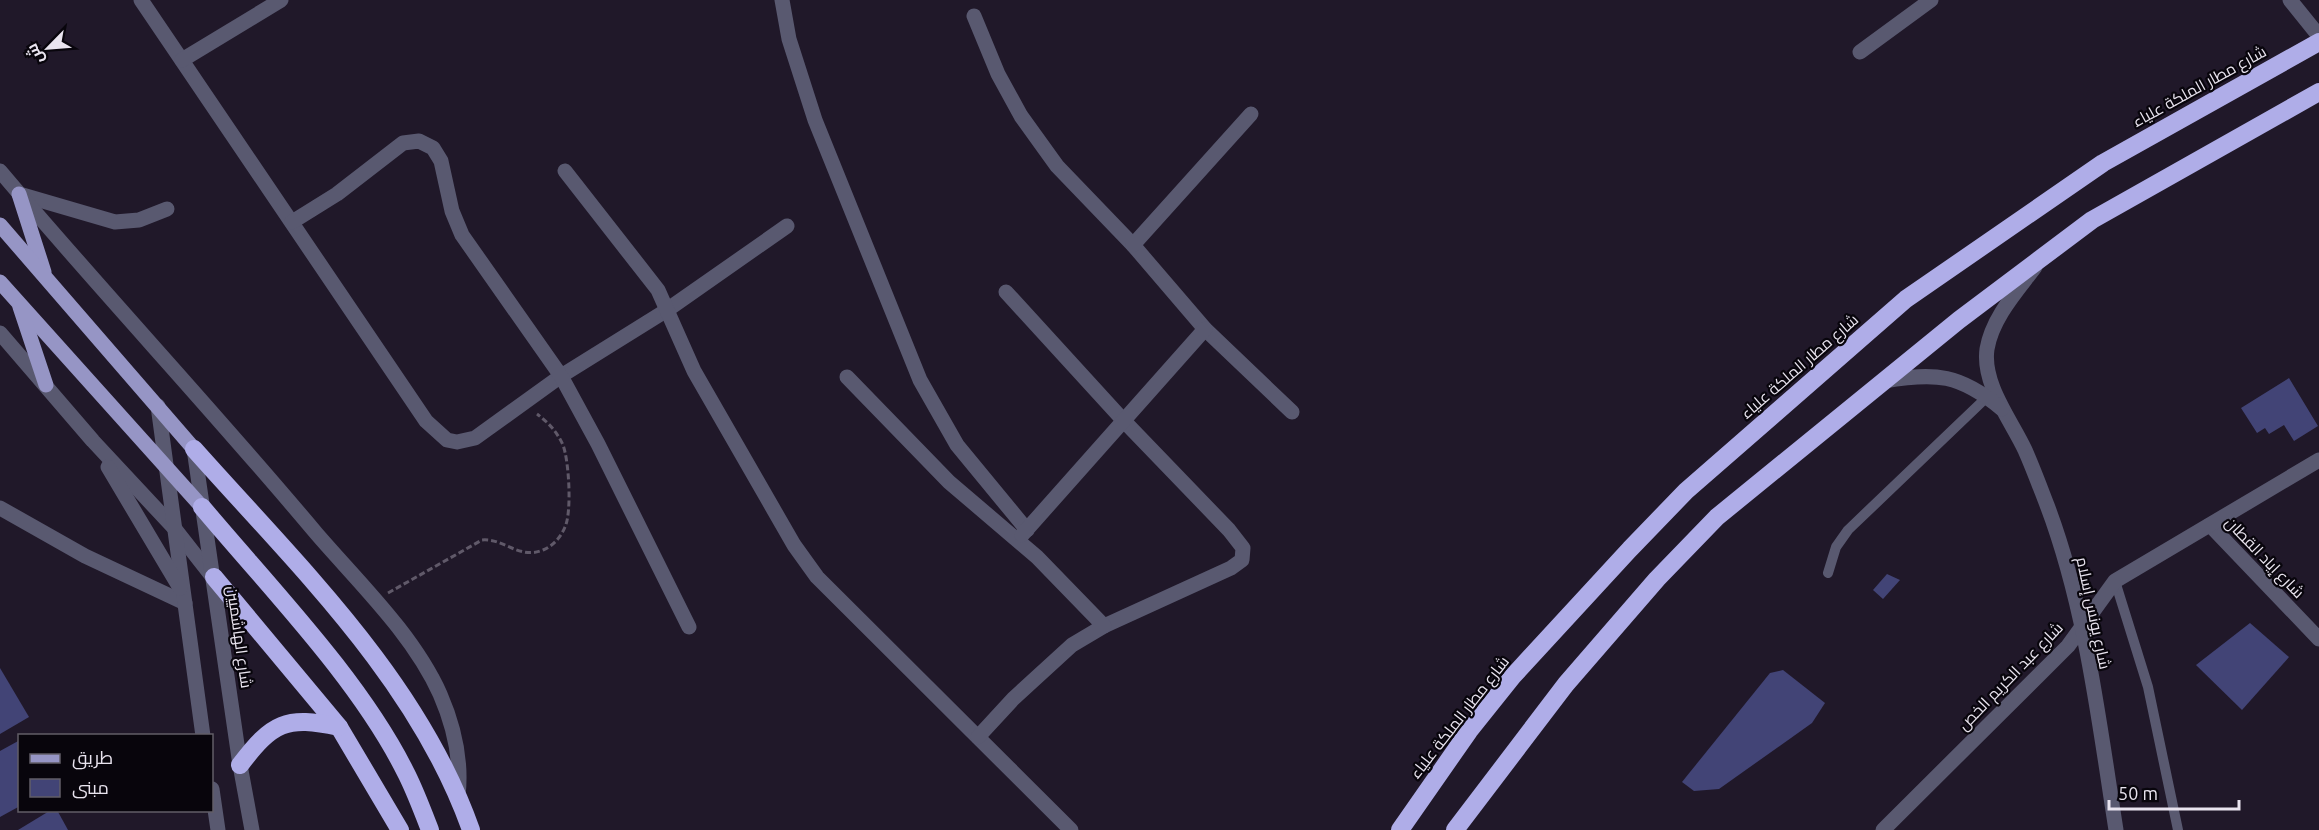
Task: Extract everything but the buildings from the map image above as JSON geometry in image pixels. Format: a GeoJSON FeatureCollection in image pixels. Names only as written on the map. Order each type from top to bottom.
{"type":"FeatureCollection","features":[{"type":"Feature","properties":{"kind":"highway","name":"شارع مطار الملكة علياء"},"geometry":{"type":"LineString","coordinates":[[1400,830],[1469,731],[1513,676],[1630,549],[1686,491],[1906,299],[2103,163],[2319,42]]}},
{"type":"Feature","properties":{"kind":"highway"},"geometry":{"type":"LineString","coordinates":[[1455,830],[1566,684],[1657,579],[1718,517],[1959,320],[2092,219],[2319,92]]}},
{"type":"Feature","properties":{"kind":"highway"},"geometry":{"type":"LineString","coordinates":[[194,449],[350,626],[383,668],[415,715],[458,796],[471,830]]}},
{"type":"Feature","properties":{"kind":"highway"},"geometry":{"type":"LineString","coordinates":[[202,507],[332,663],[368,711],[405,771],[430,830]]}},
{"type":"Feature","properties":{"kind":"highway"},"geometry":{"type":"LineString","coordinates":[[214,577],[339,727],[400,830]]}},
{"type":"Feature","properties":{"kind":"highway"},"geometry":{"type":"LineString","coordinates":[[240,765],[264,735],[281,724],[303,720],[339,727]]}},
{"type":"Feature","properties":{"kind":"main road"},"geometry":{"type":"LineString","coordinates":[[19,194],[46,278]]}},
{"type":"Feature","properties":{"kind":"main road"},"geometry":{"type":"LineString","coordinates":[[0,225],[194,449]]}},
{"type":"Feature","properties":{"kind":"main road"},"geometry":{"type":"LineString","coordinates":[[0,282],[202,507]]}},
{"type":"Feature","properties":{"kind":"main road"},"geometry":{"type":"LineString","coordinates":[[18,302],[46,385]]}},
{"type":"Feature","properties":{"kind":"street"},"geometry":{"type":"LineString","coordinates":[[141,0],[426,421],[447,440],[467,442],[561,376],[667,310],[787,226]]}},
{"type":"Feature","properties":{"kind":"street"},"geometry":{"type":"LineString","coordinates":[[182,60],[281,0]]}},
{"type":"Feature","properties":{"kind":"street"},"geometry":{"type":"LineString","coordinates":[[782,0],[789,39],[815,120],[920,380],[957,445],[1022,535],[1104,626]]}},
{"type":"Feature","properties":{"kind":"street"},"geometry":{"type":"LineString","coordinates":[[1860,51],[1931,0]]}},
{"type":"Feature","properties":{"kind":"street"},"geometry":{"type":"LineString","coordinates":[[2290,0],[2319,36]]}},
{"type":"Feature","properties":{"kind":"street"},"geometry":{"type":"LineString","coordinates":[[975,16],[998,74],[1035,138],[1057,166],[1133,245],[1205,329],[1292,412]]}},
{"type":"Feature","properties":{"kind":"street"},"geometry":{"type":"LineString","coordinates":[[1133,245],[1251,114]]}},
{"type":"Feature","properties":{"kind":"street"},"geometry":{"type":"LineString","coordinates":[[292,222],[337,194],[403,143],[411,141],[426,143],[433,148],[441,161],[452,212],[462,235],[561,376],[598,444],[689,627]]}},
{"type":"Feature","properties":{"kind":"street"},"geometry":{"type":"LineString","coordinates":[[0,171],[263,469],[405,639],[440,694],[456,747],[460,777],[458,796]]}},
{"type":"Feature","properties":{"kind":"street"},"geometry":{"type":"LineString","coordinates":[[565,171],[658,290],[694,371],[805,562],[831,593],[1071,830]]}},
{"type":"Feature","properties":{"kind":"street"},"geometry":{"type":"LineString","coordinates":[[19,194],[115,222],[139,220],[167,209]]}},
{"type":"Feature","properties":{"kind":"street","name":"شارع يونس إسلام"},"geometry":{"type":"LineString","coordinates":[[2045,255],[1999,317],[1987,349],[1988,367],[1994,388],[2025,450],[2048,507],[2065,560],[2081,628],[2116,830]]}},
{"type":"Feature","properties":{"kind":"street"},"geometry":{"type":"LineString","coordinates":[[978,737],[1013,699],[1072,645],[1104,626],[1231,568],[1242,560],[1244,554],[1241,545],[1229,530],[1123,420],[1006,292]]}},
{"type":"Feature","properties":{"kind":"street"},"geometry":{"type":"LineString","coordinates":[[1022,535],[1205,329]]}},
{"type":"Feature","properties":{"kind":"street"},"geometry":{"type":"LineString","coordinates":[[0,333],[93,441],[175,529],[214,577]]}},
{"type":"Feature","properties":{"kind":"street","name":"شارع يونس إسلام"},"geometry":{"type":"LineString","coordinates":[[1884,381],[1914,375],[1944,376],[1987,397],[2006,413]]}},
{"type":"Feature","properties":{"kind":"street"},"geometry":{"type":"LineString","coordinates":[[847,377],[949,482],[1022,535]]}},
{"type":"Feature","properties":{"kind":"street"},"geometry":{"type":"LineString","coordinates":[[158,406],[203,734]]}},
{"type":"Feature","properties":{"kind":"street"},"geometry":{"type":"LineString","coordinates":[[93,441],[184,599]]}},
{"type":"Feature","properties":{"kind":"street","name":"شارع الهاشميين"},"geometry":{"type":"LineString","coordinates":[[194,449],[240,765],[252,830]]}},
{"type":"Feature","properties":{"kind":"street","name":"شارع عبد الكريم الخص"},"geometry":{"type":"LineString","coordinates":[[1883,830],[2034,680],[2081,628],[2115,581],[2319,460]]}},
{"type":"Feature","properties":{"kind":"street"},"geometry":{"type":"LineString","coordinates":[[0,508],[85,556],[184,599]]}},
{"type":"Feature","properties":{"kind":"street","name":"شارع إياد القطان"},"geometry":{"type":"LineString","coordinates":[[2210,525],[2319,639]]}},
{"type":"Feature","properties":{"kind":"street"},"geometry":{"type":"LineString","coordinates":[[213,796],[218,830]]}},
{"type":"Feature","properties":{"kind":"lane"},"geometry":{"type":"LineString","coordinates":[[1828,573],[1831,557],[1848,530],[1987,397]]}},
{"type":"Feature","properties":{"kind":"lane"},"geometry":{"type":"LineString","coordinates":[[2115,581],[2148,687],[2178,830]]}},
{"type":"Feature","properties":{"kind":"path"},"geometry":{"type":"LineString","coordinates":[[374,601],[482,540],[494,540],[514,550],[534,552],[551,545],[562,534],[568,519],[564,448],[547,421],[519,405]]}}]}
